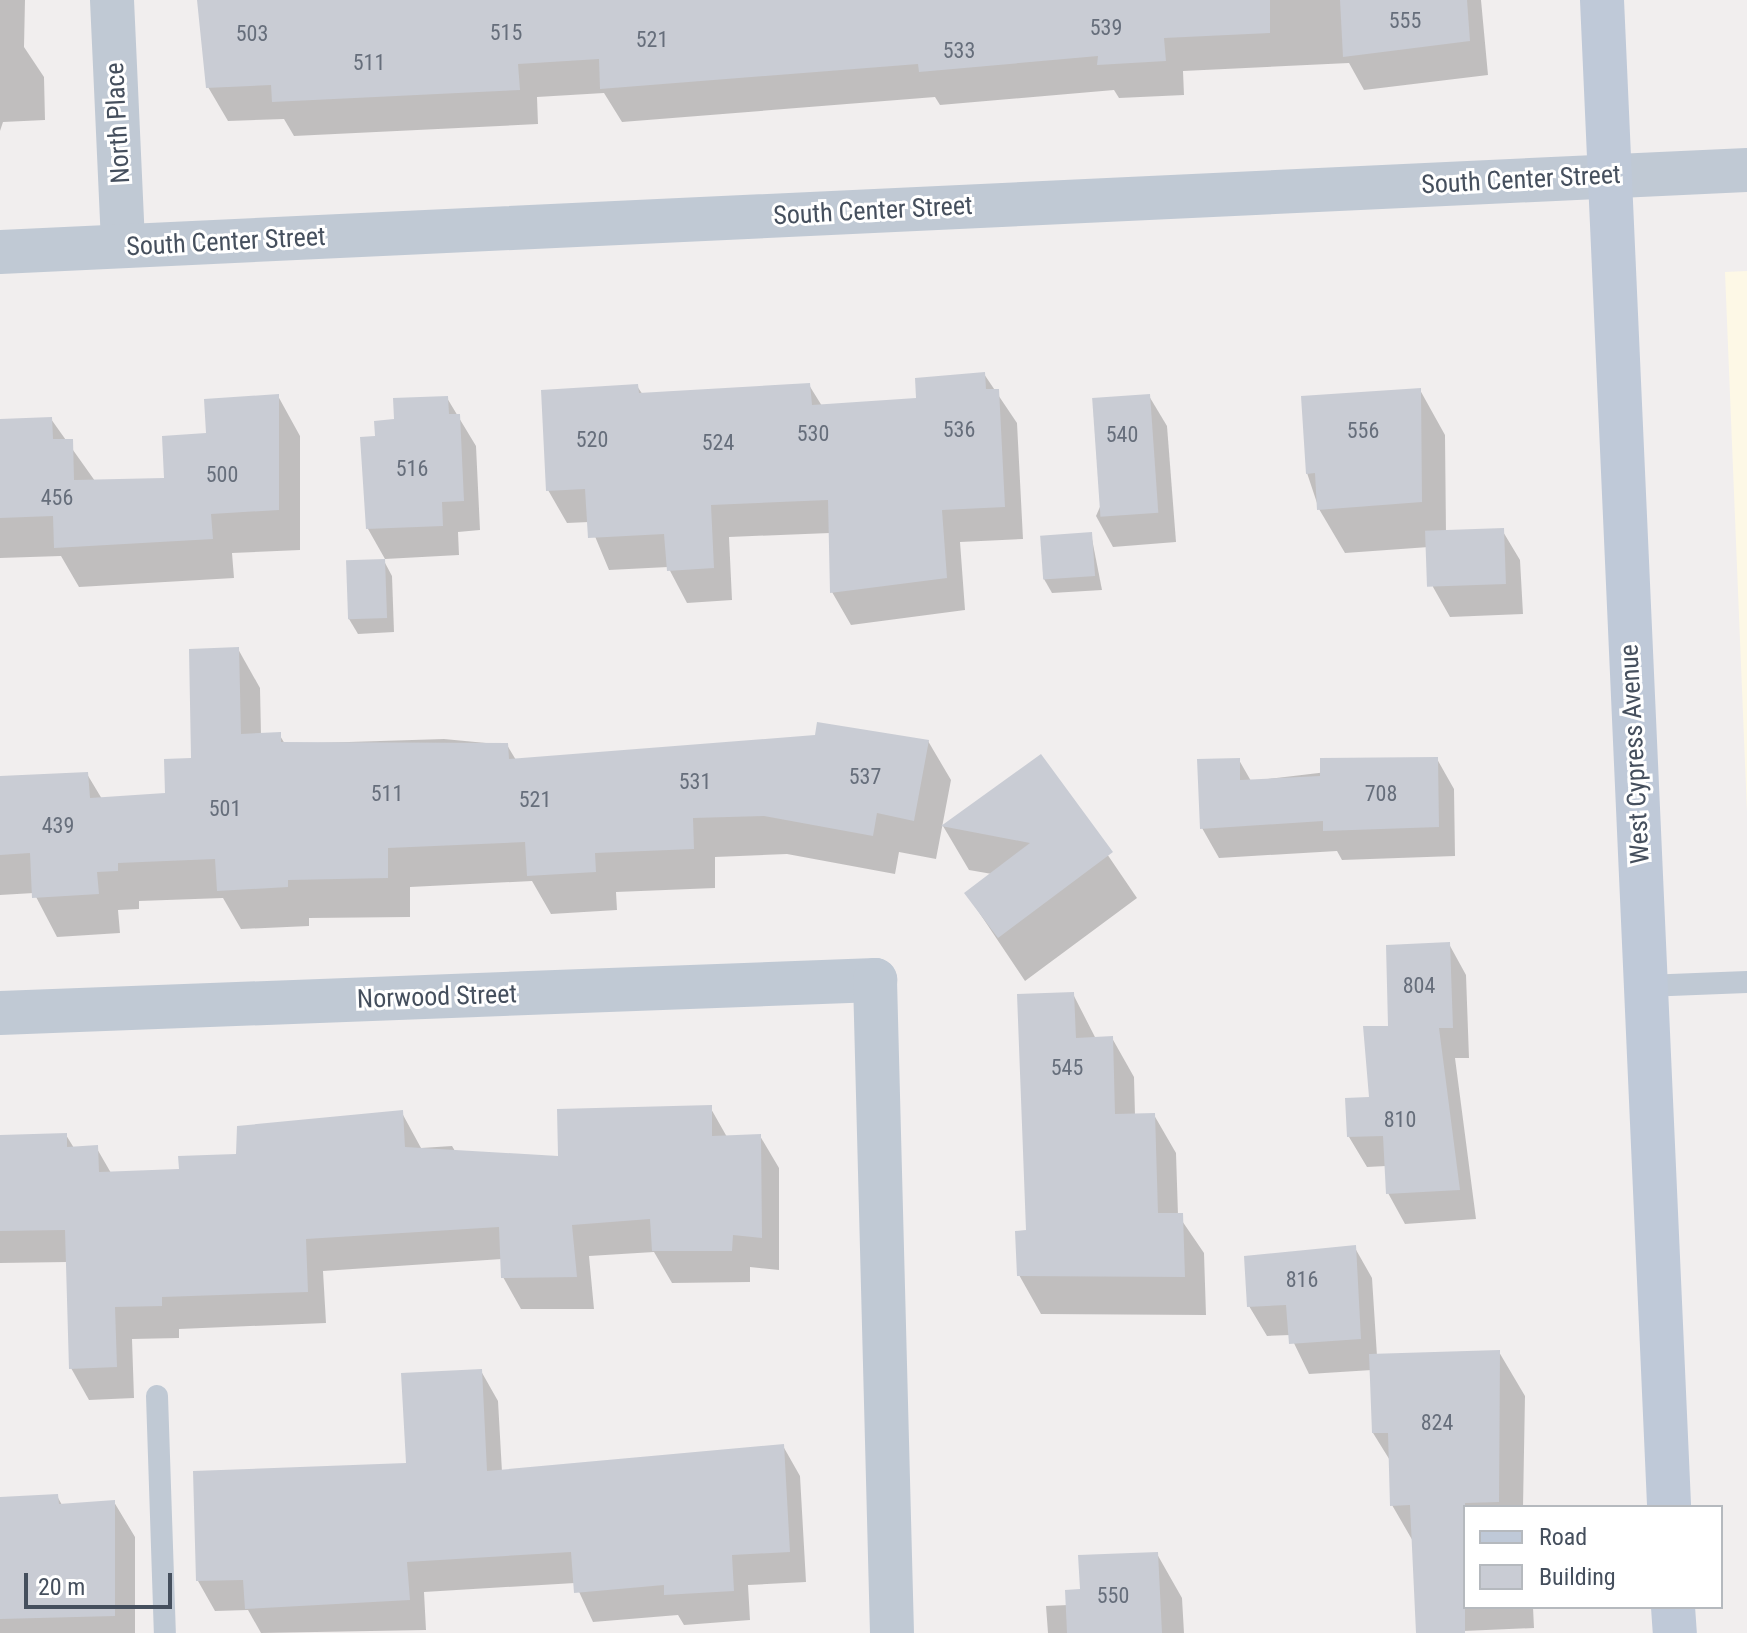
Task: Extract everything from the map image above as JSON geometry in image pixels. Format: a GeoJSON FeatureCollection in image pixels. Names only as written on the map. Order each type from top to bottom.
{"type":"FeatureCollection","features":[{"type":"Feature","properties":{"kind":"main road","name":"West Cypress Avenue"},"geometry":{"type":"LineString","coordinates":[[1602,0],[1669,1505]]}},
{"type":"Feature","properties":{"kind":"main road"},"geometry":{"type":"LineString","coordinates":[[1673,1609],[1675,1633]]}},
{"type":"Feature","properties":{"kind":"street","name":"North Place"},"geometry":{"type":"LineString","coordinates":[[112,0],[123,246]]}},
{"type":"Feature","properties":{"kind":"street","name":"South Center Street"},"geometry":{"type":"LineString","coordinates":[[0,252],[1747,170]]}},
{"type":"Feature","properties":{"kind":"street","name":"Norwood Street"},"geometry":{"type":"LineString","coordinates":[[0,1013],[875,980],[892,1633]]}},
{"type":"Feature","properties":{"kind":"lane"},"geometry":{"type":"LineString","coordinates":[[1645,986],[1747,982]]}},
{"type":"Feature","properties":{"kind":"lane"},"geometry":{"type":"LineString","coordinates":[[157,1396],[165,1633]]}},
{"type":"Feature","properties":{"kind":"shaded area"},"geometry":{"type":"Polygon","coordinates":[[[1747,271],[1747,812],[1725,272],[1747,271]]]}},
{"type":"Feature","properties":{"kind":"building"},"geometry":{"type":"Polygon","coordinates":[[[197,0],[1270,0],[1270,33],[1164,38],[1166,61],[1097,65],[1098,56],[919,72],[918,64],[600,89],[599,59],[518,64],[520,90],[272,102],[271,85],[206,88],[197,0]]]}},
{"type":"Feature","properties":{"kind":"building"},"geometry":{"type":"Polygon","coordinates":[[[1340,0],[1467,0],[1470,41],[1343,57],[1340,0]]]}},
{"type":"Feature","properties":{"kind":"building"},"geometry":{"type":"Polygon","coordinates":[[[985,372],[986,389],[999,389],[1005,507],[942,510],[947,578],[830,593],[828,500],[711,505],[714,568],[667,571],[664,534],[588,538],[585,489],[546,491],[541,390],[638,384],[639,393],[810,383],[812,405],[916,398],[915,378],[985,372]]]}},
{"type":"Feature","properties":{"kind":"building"},"geometry":{"type":"Polygon","coordinates":[[[1421,388],[1422,502],[1317,510],[1315,473],[1306,474],[1301,396],[1421,388]]]}},
{"type":"Feature","properties":{"kind":"building"},"geometry":{"type":"Polygon","coordinates":[[[279,394],[279,510],[211,514],[213,539],[54,548],[53,516],[0,518],[0,419],[52,417],[53,439],[73,439],[74,480],[164,478],[162,436],[206,433],[204,399],[279,394]]]}},
{"type":"Feature","properties":{"kind":"building"},"geometry":{"type":"Polygon","coordinates":[[[1150,394],[1158,513],[1100,517],[1092,398],[1150,394]]]}},
{"type":"Feature","properties":{"kind":"building"},"geometry":{"type":"Polygon","coordinates":[[[448,396],[449,414],[460,414],[464,501],[442,502],[443,526],[366,529],[360,437],[375,436],[374,421],[394,419],[393,398],[448,396]]]}},
{"type":"Feature","properties":{"kind":"building"},"geometry":{"type":"Polygon","coordinates":[[[1504,528],[1506,584],[1427,587],[1425,531],[1504,528]]]}},
{"type":"Feature","properties":{"kind":"building"},"geometry":{"type":"Polygon","coordinates":[[[1092,532],[1095,576],[1043,580],[1040,536],[1092,532]]]}},
{"type":"Feature","properties":{"kind":"building"},"geometry":{"type":"Polygon","coordinates":[[[385,559],[387,618],[348,619],[346,560],[385,559]]]}},
{"type":"Feature","properties":{"kind":"building"},"geometry":{"type":"Polygon","coordinates":[[[239,647],[241,734],[281,732],[281,742],[508,743],[509,759],[815,735],[817,722],[929,740],[914,821],[877,813],[873,836],[764,816],[693,818],[694,849],[595,853],[596,872],[527,876],[525,842],[388,848],[388,878],[288,880],[288,887],[217,891],[215,859],[118,863],[118,871],[97,872],[99,894],[32,898],[30,853],[0,855],[0,776],[88,772],[90,798],[165,793],[164,759],[191,758],[189,649],[239,647]]]}},
{"type":"Feature","properties":{"kind":"building"},"geometry":{"type":"Polygon","coordinates":[[[1041,754],[1113,852],[998,938],[964,893],[1030,843],[941,826],[1041,754]]]}},
{"type":"Feature","properties":{"kind":"building"},"geometry":{"type":"Polygon","coordinates":[[[1438,757],[1439,827],[1323,831],[1323,821],[1200,829],[1197,759],[1240,758],[1240,780],[1320,776],[1320,758],[1438,757]]]}},
{"type":"Feature","properties":{"kind":"building"},"geometry":{"type":"Polygon","coordinates":[[[1450,942],[1453,1028],[1439,1028],[1460,1190],[1386,1194],[1383,1136],[1347,1137],[1345,1098],[1369,1097],[1363,1026],[1388,1026],[1386,945],[1450,942]]]}},
{"type":"Feature","properties":{"kind":"building"},"geometry":{"type":"Polygon","coordinates":[[[1074,992],[1076,1038],[1113,1036],[1115,1114],[1155,1113],[1158,1213],[1183,1213],[1185,1277],[1017,1276],[1015,1231],[1026,1230],[1017,994],[1074,992]]]}},
{"type":"Feature","properties":{"kind":"building"},"geometry":{"type":"Polygon","coordinates":[[[712,1105],[712,1136],[761,1134],[762,1238],[733,1235],[732,1251],[652,1251],[650,1219],[572,1225],[577,1277],[501,1278],[499,1227],[306,1239],[308,1292],[162,1297],[162,1306],[115,1307],[117,1367],[69,1369],[65,1230],[0,1231],[0,1135],[67,1133],[67,1147],[98,1145],[99,1172],[179,1169],[178,1156],[236,1154],[237,1126],[403,1110],[405,1147],[558,1156],[557,1109],[712,1105]]]}},
{"type":"Feature","properties":{"kind":"building"},"geometry":{"type":"Polygon","coordinates":[[[1356,1245],[1361,1339],[1289,1344],[1286,1305],[1247,1307],[1244,1256],[1356,1245]]]}},
{"type":"Feature","properties":{"kind":"building"},"geometry":{"type":"Polygon","coordinates":[[[1500,1350],[1499,1502],[1463,1505],[1465,1633],[1416,1633],[1410,1505],[1390,1506],[1388,1433],[1372,1433],[1369,1354],[1500,1350]]]}},
{"type":"Feature","properties":{"kind":"building"},"geometry":{"type":"Polygon","coordinates":[[[482,1369],[487,1471],[784,1444],[790,1552],[732,1555],[734,1591],[664,1595],[664,1585],[574,1593],[571,1552],[407,1562],[410,1600],[245,1609],[243,1580],[196,1581],[193,1471],[406,1463],[401,1373],[482,1369]]]}},
{"type":"Feature","properties":{"kind":"building"},"geometry":{"type":"Polygon","coordinates":[[[58,1494],[59,1504],[115,1500],[115,1616],[0,1619],[0,1497],[58,1494]]]}},
{"type":"Feature","properties":{"kind":"building"},"geometry":{"type":"Polygon","coordinates":[[[1158,1552],[1162,1633],[1067,1633],[1065,1590],[1080,1589],[1078,1555],[1158,1552]]]}}]}
